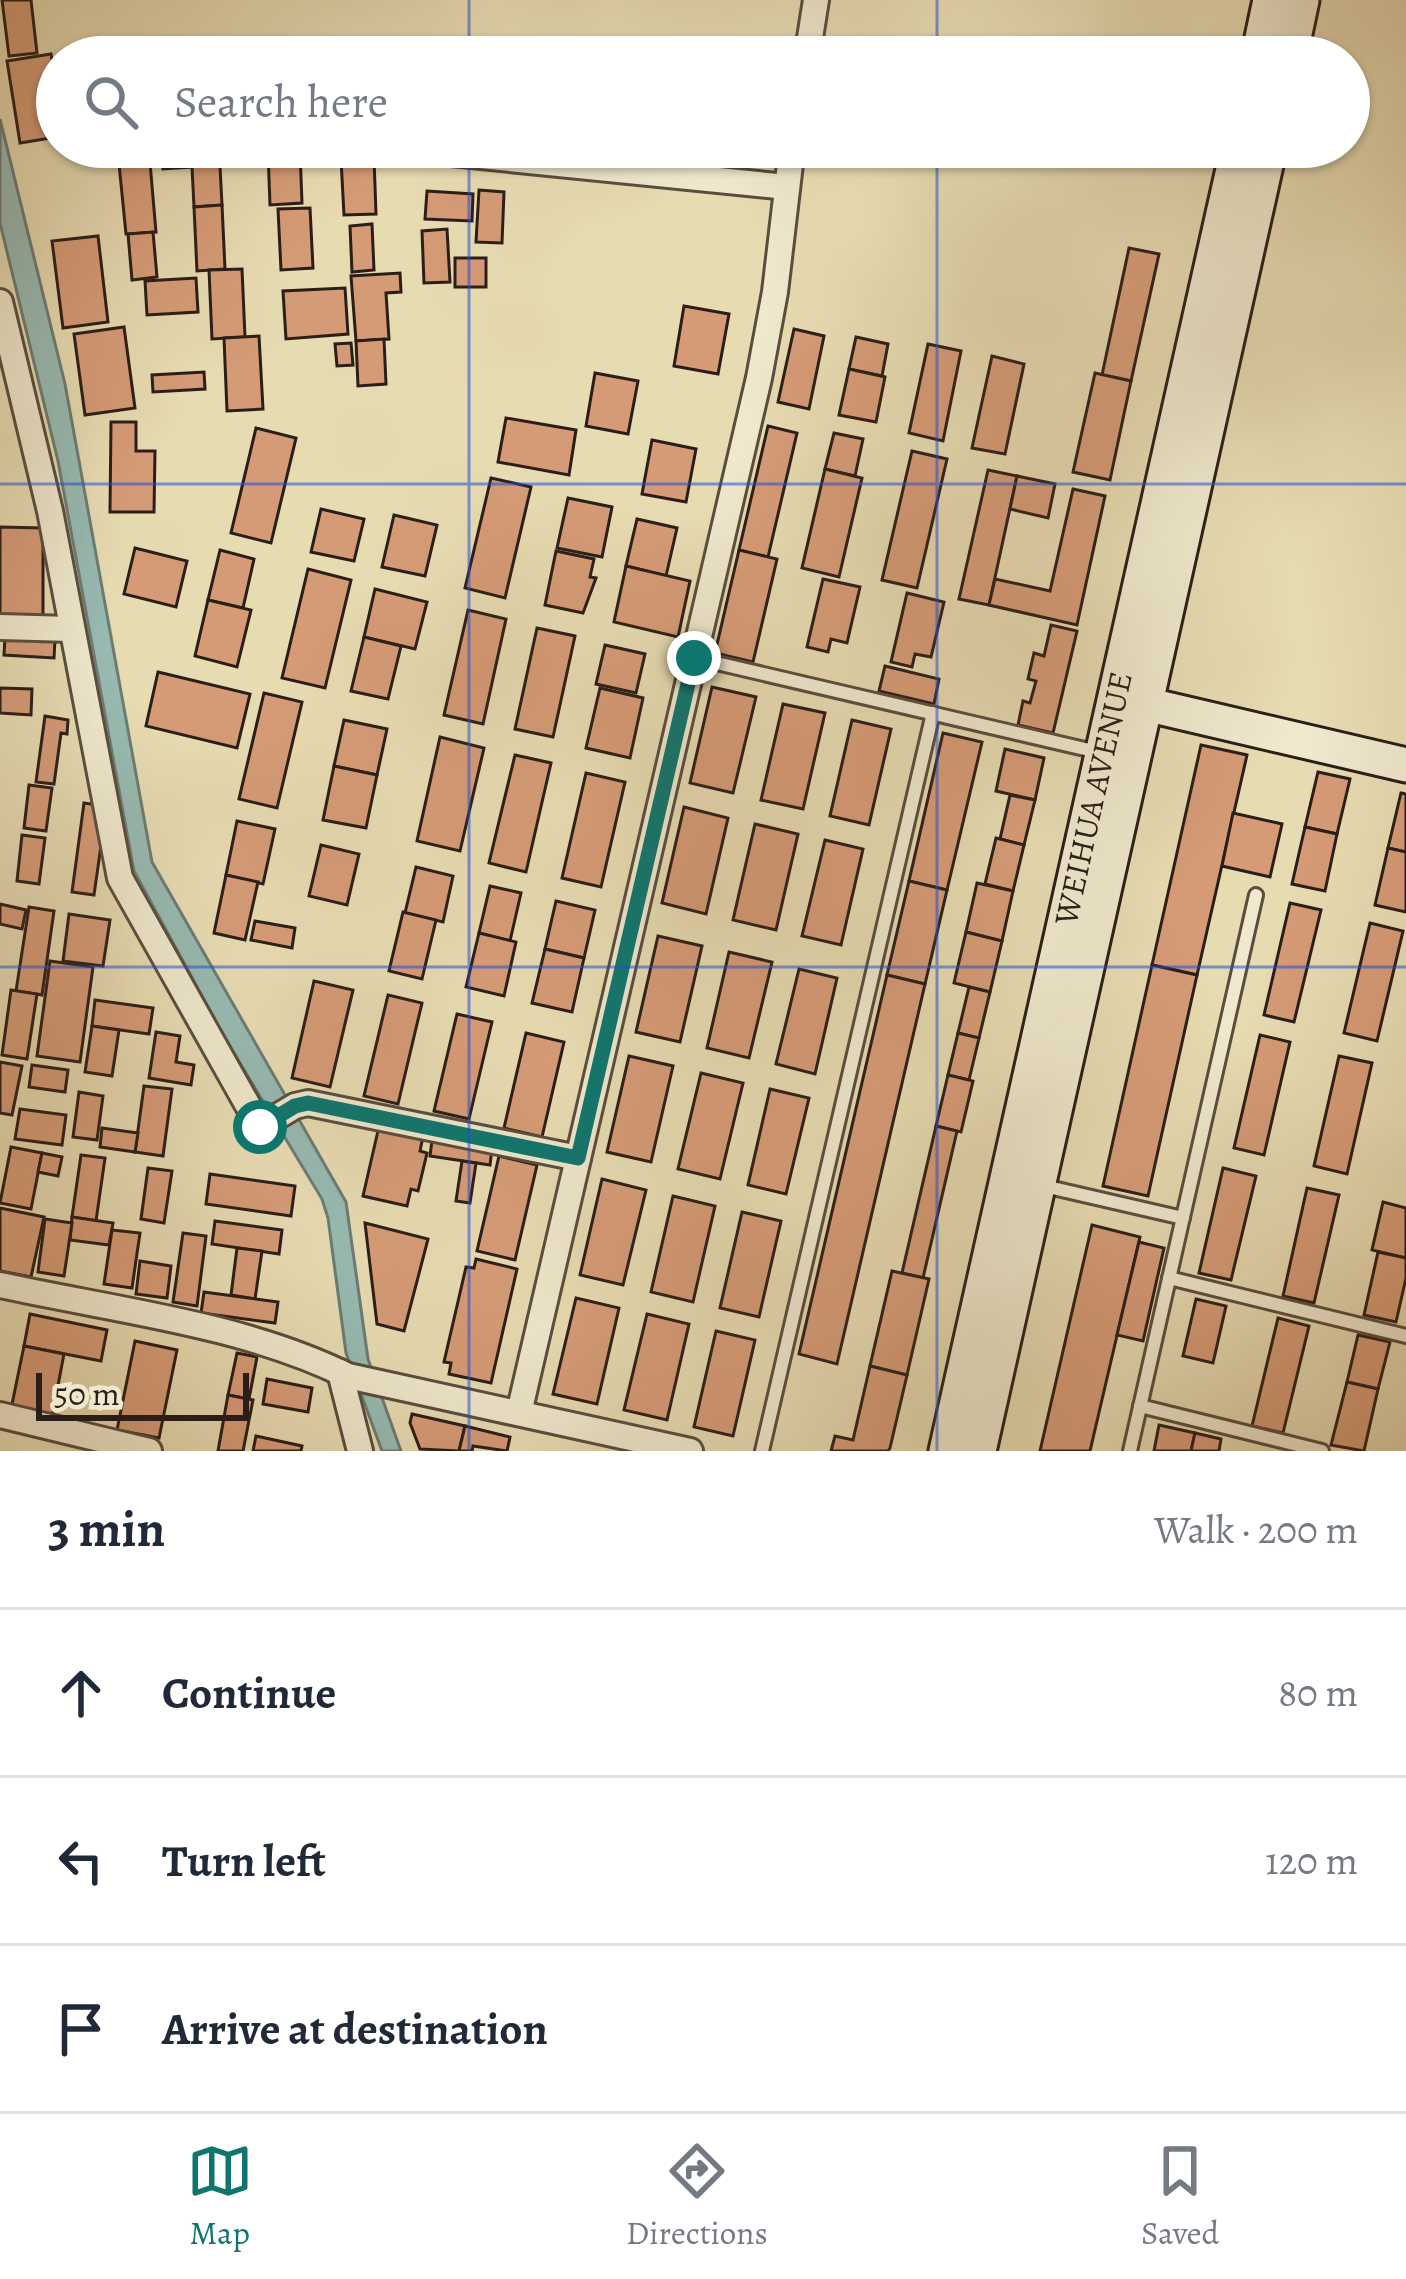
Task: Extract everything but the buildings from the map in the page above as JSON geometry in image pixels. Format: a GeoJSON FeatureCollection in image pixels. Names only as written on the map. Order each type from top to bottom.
{"type":"FeatureCollection","features":[{"type":"Feature","properties":{"kind":"main road"},"geometry":{"type":"LineString","coordinates":[[1262,36],[1270,0]]}},
{"type":"Feature","properties":{"kind":"main road"},"geometry":{"type":"LineString","coordinates":[[1294,36],[1302,0]]}},
{"type":"Feature","properties":{"kind":"main road","name":"WEIHUA AVENUE"},"geometry":{"type":"LineString","coordinates":[[946,1451],[1233,168]]}},
{"type":"Feature","properties":{"kind":"main road","name":"WEIHUA AVENUE"},"geometry":{"type":"LineString","coordinates":[[979,1451],[1265,168]]}},
{"type":"Feature","properties":{"kind":"main road"},"geometry":{"type":"LineString","coordinates":[[1145,704],[1406,765]]}},
{"type":"Feature","properties":{"kind":"street"},"geometry":{"type":"LineString","coordinates":[[810,36],[816,0]]}},
{"type":"Feature","properties":{"kind":"street"},"geometry":{"type":"LineString","coordinates":[[599,168],[788,187]]}},
{"type":"Feature","properties":{"kind":"street"},"geometry":{"type":"LineString","coordinates":[[519,1413],[759,378],[790,168]]}},
{"type":"Feature","properties":{"kind":"street"},"geometry":{"type":"LineString","coordinates":[[0,302],[50,511],[120,878],[260,1127],[308,1103],[578,1158]]}},
{"type":"Feature","properties":{"kind":"street"},"geometry":{"type":"LineString","coordinates":[[0,627],[71,629]]}},
{"type":"Feature","properties":{"kind":"street"},"geometry":{"type":"LineString","coordinates":[[0,1285],[273,1344],[319,1359],[344,1374],[690,1451]]}},
{"type":"Feature","properties":{"kind":"street"},"geometry":{"type":"LineString","coordinates":[[344,1374],[360,1451]]}},
{"type":"Feature","properties":{"kind":"street"},"geometry":{"type":"LineString","coordinates":[[0,1414],[149,1451]]}},
{"type":"Feature","properties":{"kind":"lane"},"geometry":{"type":"LineString","coordinates":[[694,658],[1102,753]]}},
{"type":"Feature","properties":{"kind":"lane"},"geometry":{"type":"LineString","coordinates":[[762,1451],[933,713]]}},
{"type":"Feature","properties":{"kind":"lane"},"geometry":{"type":"LineString","coordinates":[[1130,1451],[1256,896]]}},
{"type":"Feature","properties":{"kind":"lane"},"geometry":{"type":"LineString","coordinates":[[1038,1185],[1183,1218]]}},
{"type":"Feature","properties":{"kind":"lane"},"geometry":{"type":"LineString","coordinates":[[1169,1278],[1406,1336]]}},
{"type":"Feature","properties":{"kind":"lane"},"geometry":{"type":"LineString","coordinates":[[1140,1406],[1322,1451]]}},
{"type":"Feature","properties":{"kind":"water"},"geometry":{"type":"Polygon","coordinates":[[[0,119],[65,384],[152,862],[346,1202],[368,1359],[401,1451],[382,1451],[346,1353],[322,1199],[226,1040],[134,871],[58,461],[0,223],[0,119]]]}},
{"type":"Feature","properties":{"kind":"route"},"geometry":{"type":"LineString","coordinates":[[260,1127],[308,1103],[578,1158],[694,658]]}}]}
